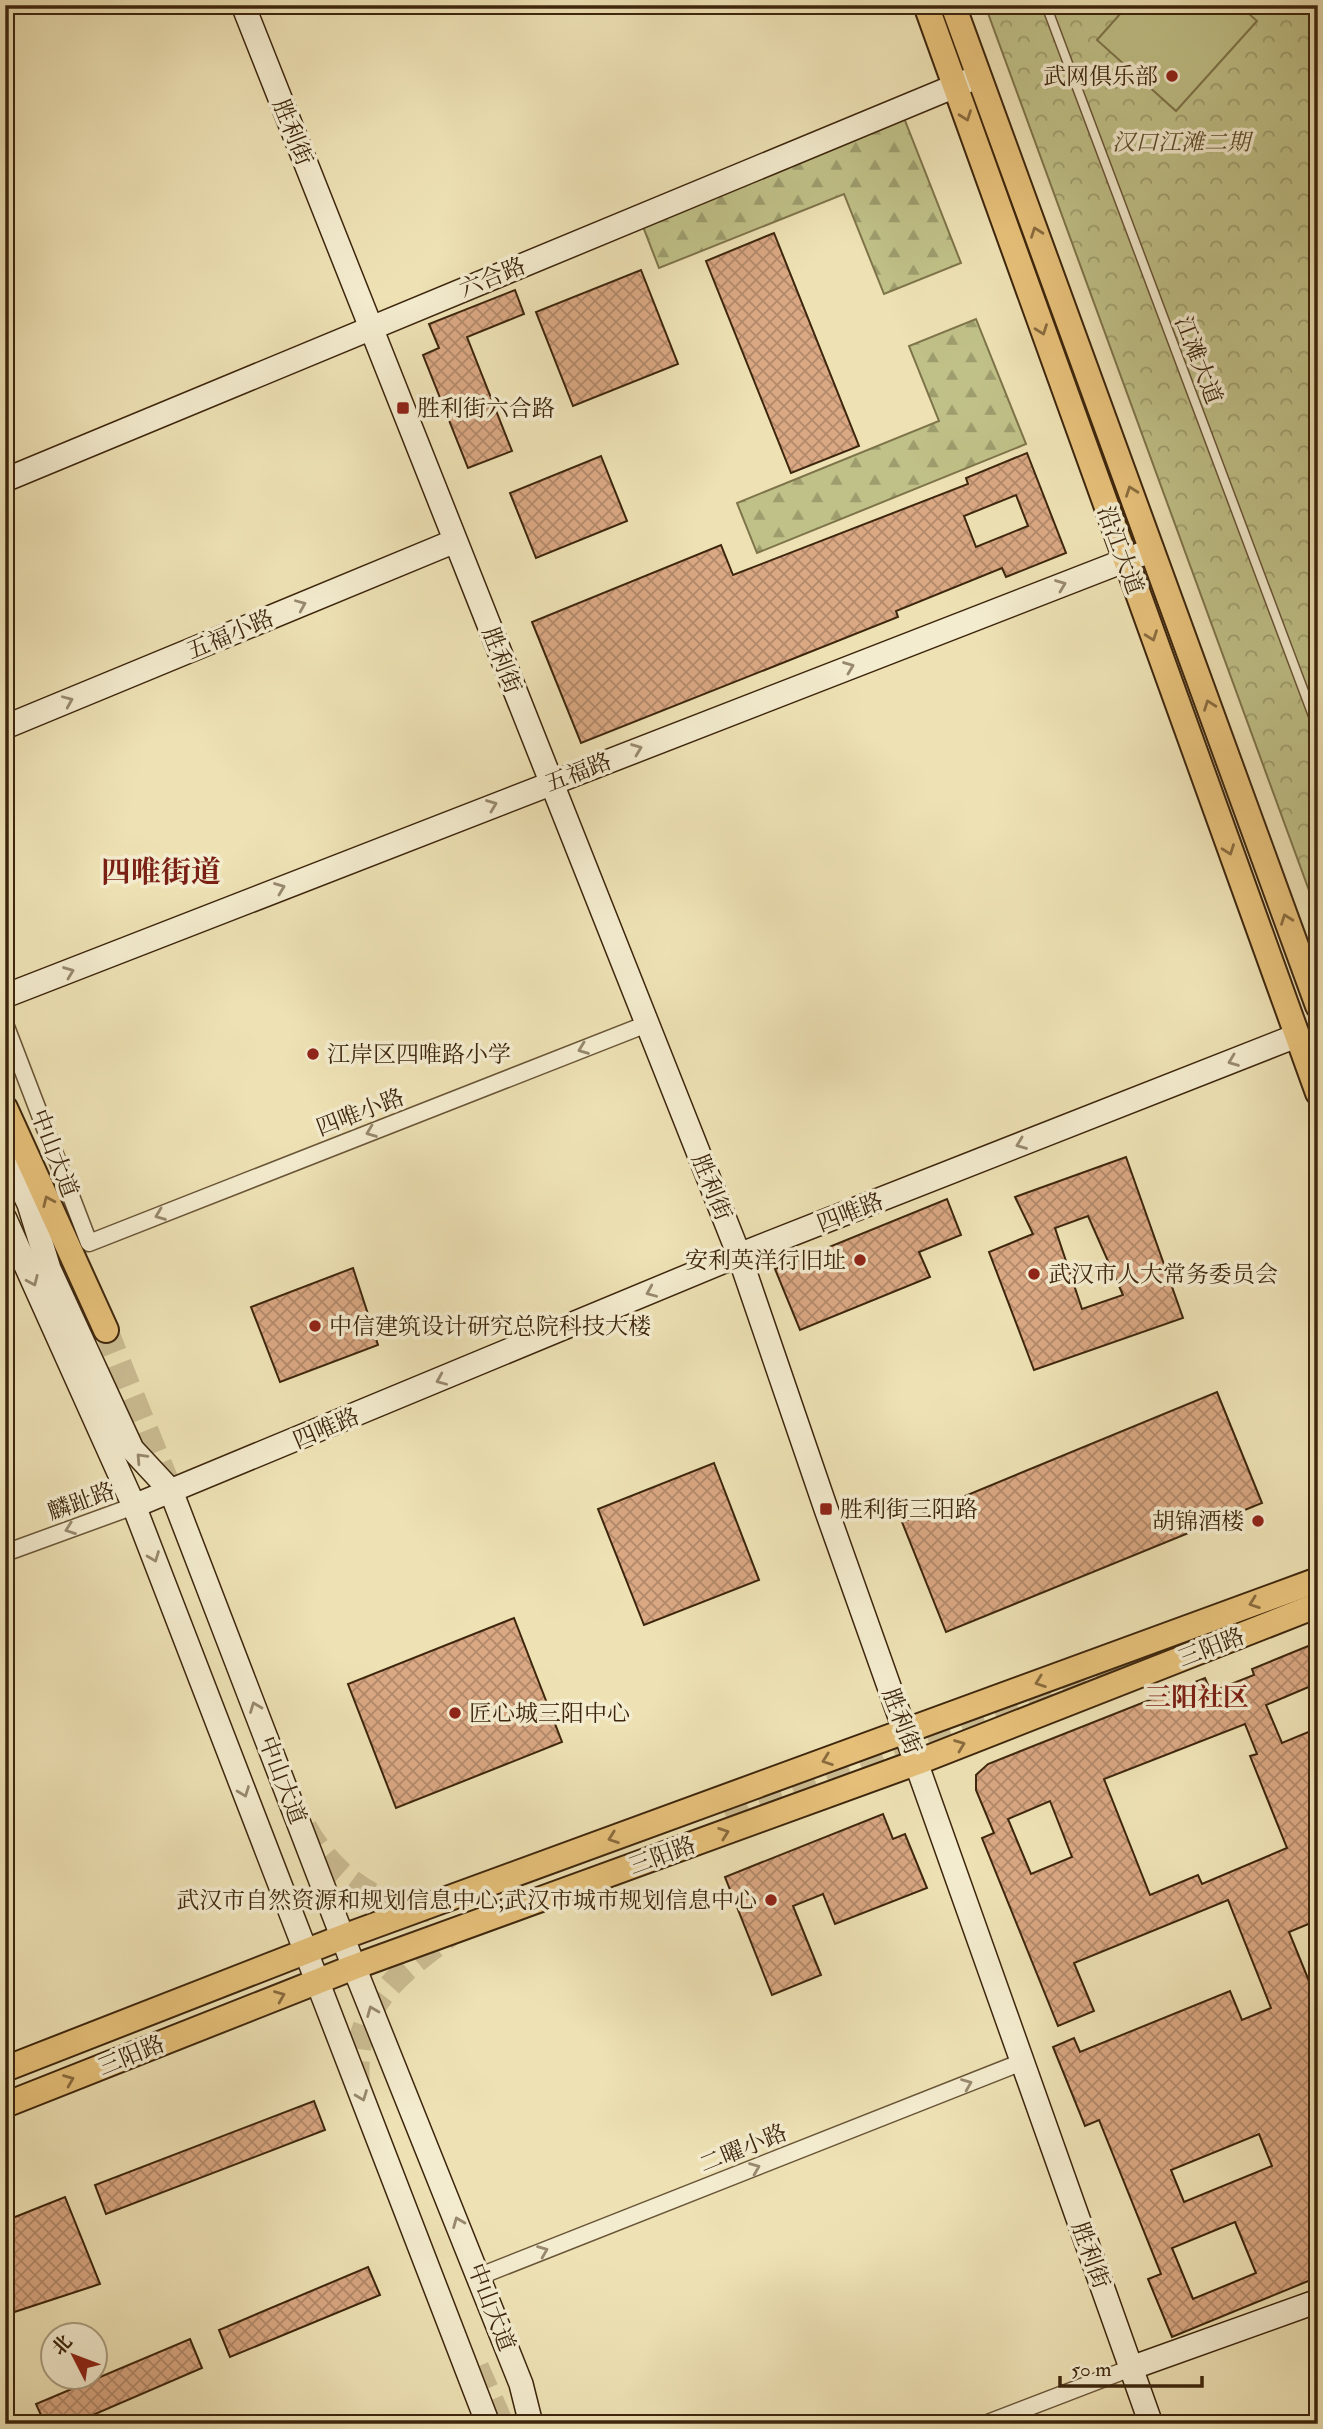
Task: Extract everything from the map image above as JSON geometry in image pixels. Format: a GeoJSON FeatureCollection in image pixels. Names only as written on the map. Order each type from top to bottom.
{"type":"FeatureCollection","features":[{"type":"Feature","properties":{"kind":"main road","name":"沿江大道"},"geometry":{"type":"LineString","coordinates":[[926,5],[1318,1093]]}},
{"type":"Feature","properties":{"kind":"main road","name":"沿江大道"},"geometry":{"type":"LineString","coordinates":[[953,5],[1318,1006]]}},
{"type":"Feature","properties":{"kind":"main road"},"geometry":{"type":"LineString","coordinates":[[5,1108],[106,1330]]}},
{"type":"Feature","properties":{"kind":"main road","name":"三阳路"},"geometry":{"type":"LineString","coordinates":[[5,2069],[343,1937],[1318,1580]]}},
{"type":"Feature","properties":{"kind":"main road","name":"三阳路"},"geometry":{"type":"LineString","coordinates":[[5,2105],[354,1967],[918,1762],[1318,1605]]}},
{"type":"Feature","properties":{"kind":"street","name":"胜利街"},"geometry":{"type":"LineString","coordinates":[[243,5],[739,1255],[1151,2424]]}},
{"type":"Feature","properties":{"kind":"street","name":"六合路"},"geometry":{"type":"LineString","coordinates":[[5,480],[979,77]]}},
{"type":"Feature","properties":{"kind":"street","name":"五福小路"},"geometry":{"type":"LineString","coordinates":[[5,727],[455,541]]}},
{"type":"Feature","properties":{"kind":"street","name":"五福路"},"geometry":{"type":"LineString","coordinates":[[5,996],[550,782],[1153,550]]}},
{"type":"Feature","properties":{"kind":"street","name":"中山大道"},"geometry":{"type":"LineString","coordinates":[[5,1024],[89,1243]]}},
{"type":"Feature","properties":{"kind":"street","name":"四唯小路"},"geometry":{"type":"LineString","coordinates":[[89,1243],[647,1024]]}},
{"type":"Feature","properties":{"kind":"street","name":"四唯路"},"geometry":{"type":"LineString","coordinates":[[134,1506],[739,1255],[1296,1036]]}},
{"type":"Feature","properties":{"kind":"street","name":"中山大道"},"geometry":{"type":"LineString","coordinates":[[5,1153],[29,1205],[49,1269],[132,1449],[171,1491],[354,1967],[522,2384],[531,2424]]}},
{"type":"Feature","properties":{"kind":"street","name":"中山大道"},"geometry":{"type":"LineString","coordinates":[[5,1219],[134,1506],[488,2424]]}},
{"type":"Feature","properties":{"kind":"street","name":"麟趾路"},"geometry":{"type":"LineString","coordinates":[[5,1553],[134,1506]]}},
{"type":"Feature","properties":{"kind":"street","name":"二曜小路"},"geometry":{"type":"LineString","coordinates":[[480,2276],[1022,2062]]}},
{"type":"Feature","properties":{"kind":"street"},"geometry":{"type":"LineString","coordinates":[[985,2424],[1318,2301]]}},
{"type":"Feature","properties":{"kind":"lane","name":"江滩大道"},"geometry":{"type":"LineString","coordinates":[[1046,5],[1318,729]]}},
{"type":"Feature","properties":{"kind":"green space","name":"汉口江滩二期"},"geometry":{"type":"Polygon","coordinates":[[[985,5],[1318,5],[1318,915],[985,5]]]}},
{"type":"Feature","properties":{"kind":"green space","name":"武网俱乐部"},"geometry":{"type":"Polygon","coordinates":[[[1128,5],[1239,5],[1257,21],[1176,111],[1097,40],[1128,5]]]}},
{"type":"Feature","properties":{"kind":"green space"},"geometry":{"type":"Polygon","coordinates":[[[904,118],[961,263],[884,294],[844,194],[659,268],[642,224],[904,118]]]}},
{"type":"Feature","properties":{"kind":"green space"},"geometry":{"type":"Polygon","coordinates":[[[976,319],[1026,444],[757,553],[737,503],[939,421],[909,346],[976,319]]]}},
{"type":"Feature","properties":{"kind":"building"},"geometry":{"type":"Polygon","coordinates":[[[774,233],[859,446],[791,473],[706,261],[774,233]]]}},
{"type":"Feature","properties":{"kind":"building"},"geometry":{"type":"Polygon","coordinates":[[[641,270],[678,364],[573,406],[536,312],[641,270]]]}},
{"type":"Feature","properties":{"kind":"building"},"geometry":{"type":"Polygon","coordinates":[[[515,290],[524,314],[467,337],[512,451],[468,468],[423,355],[439,348],[429,324],[515,290]]]}},
{"type":"Feature","properties":{"kind":"building"},"geometry":{"type":"Polygon","coordinates":[[[1027,453],[1066,553],[1006,577],[1002,568],[896,611],[898,617],[581,743],[532,622],[721,545],[733,575],[968,484],[966,478],[1027,453]],[[1016,495],[964,516],[976,547],[1028,526],[1016,495]]]}},
{"type":"Feature","properties":{"kind":"building"},"geometry":{"type":"Polygon","coordinates":[[[601,456],[627,521],[536,558],[510,493],[601,456]]]}},
{"type":"Feature","properties":{"kind":"building","name":"武汉市人大常务委员会"},"geometry":{"type":"Polygon","coordinates":[[[1126,1157],[1183,1318],[1034,1370],[989,1252],[1033,1234],[1015,1197],[1126,1157]],[[1088,1216],[1055,1228],[1082,1309],[1123,1295],[1088,1216]]]}},
{"type":"Feature","properties":{"kind":"building","name":"安利英洋行旧址"},"geometry":{"type":"Polygon","coordinates":[[[947,1199],[961,1235],[919,1252],[930,1277],[800,1330],[775,1269],[947,1199]]]}},
{"type":"Feature","properties":{"kind":"building","name":"中信建筑设计研究总院科技大楼"},"geometry":{"type":"Polygon","coordinates":[[[353,1268],[378,1345],[280,1382],[251,1307],[353,1268]]]}},
{"type":"Feature","properties":{"kind":"building"},"geometry":{"type":"Polygon","coordinates":[[[1217,1392],[1262,1503],[946,1632],[902,1522],[1217,1392]]]}},
{"type":"Feature","properties":{"kind":"building"},"geometry":{"type":"Polygon","coordinates":[[[714,1463],[759,1580],[644,1625],[598,1509],[714,1463]]]}},
{"type":"Feature","properties":{"kind":"building","name":"匠心城三阳中心"},"geometry":{"type":"Polygon","coordinates":[[[514,1618],[562,1742],[396,1808],[348,1684],[514,1618]]]}},
{"type":"Feature","properties":{"kind":"building"},"geometry":{"type":"Polygon","coordinates":[[[1318,1642],[1318,1683],[1266,1705],[1282,1743],[1318,1728],[1318,1920],[1289,1932],[1318,2003],[1318,2277],[1172,2337],[1148,2279],[1161,2274],[1099,2120],[1085,2126],[1053,2047],[1074,2038],[1080,2052],[1230,1991],[1242,2020],[1271,2008],[1228,1900],[1074,1963],[1094,2011],[1058,2026],[982,1838],[994,1833],[976,1790],[976,1775],[988,1764],[1205,1678],[1211,1692],[1254,1675],[1252,1669],[1318,1642]],[[1245,1724],[1104,1779],[1150,1895],[1198,1875],[1202,1884],[1287,1848],[1250,1756],[1257,1754],[1245,1724]],[[1050,1801],[1008,1819],[1031,1874],[1072,1857],[1050,1801]],[[1259,2134],[1171,2170],[1184,2202],[1272,2166],[1259,2134]],[[1235,2222],[1172,2248],[1193,2299],[1256,2273],[1235,2222]]]}},
{"type":"Feature","properties":{"kind":"building","name":"武汉市自然资源和规划信息中心;武汉市城市规划信息中心"},"geometry":{"type":"Polygon","coordinates":[[[883,1814],[893,1839],[905,1834],[927,1888],[835,1924],[823,1894],[793,1906],[821,1975],[772,1995],[725,1877],[883,1814]]]}},
{"type":"Feature","properties":{"kind":"building"},"geometry":{"type":"Polygon","coordinates":[[[314,2101],[325,2130],[106,2214],[95,2185],[314,2101]]]}},
{"type":"Feature","properties":{"kind":"building"},"geometry":{"type":"Polygon","coordinates":[[[65,2197],[100,2284],[5,2315],[5,2221],[65,2197]]]}},
{"type":"Feature","properties":{"kind":"building"},"geometry":{"type":"Polygon","coordinates":[[[368,2267],[380,2295],[230,2357],[219,2330],[368,2267]]]}},
{"type":"Feature","properties":{"kind":"building"},"geometry":{"type":"Polygon","coordinates":[[[190,2339],[202,2368],[72,2424],[45,2424],[36,2404],[69,2390],[108,2390],[108,2374],[190,2339]]]}},
{"type":"Feature","properties":{"kind":"tunnel"},"geometry":{"type":"LineString","coordinates":[[106,1330],[171,1491]]}},
{"type":"Feature","properties":{"kind":"tunnel"},"geometry":{"type":"LineString","coordinates":[[727,1819],[1261,1613]]}},
{"type":"Feature","properties":{"kind":"tunnel"},"geometry":{"type":"LineString","coordinates":[[305,1827],[327,1859],[356,1885],[391,1903],[429,1910]]}},
{"type":"Feature","properties":{"kind":"tunnel"},"geometry":{"type":"LineString","coordinates":[[358,2085],[358,2058],[362,2035],[381,1997],[411,1965],[450,1935]]}},
{"type":"Feature","properties":{"kind":"tunnel"},"geometry":{"type":"LineString","coordinates":[[477,2367],[502,2424]]}},
{"type":"Feature","properties":{"kind":"place","name":"武网俱乐部"},"geometry":{"type":"Point","coordinates":[1172,76]}},
{"type":"Feature","properties":{"kind":"place","name":"胜利街六合路"},"geometry":{"type":"Point","coordinates":[403,408]}},
{"type":"Feature","properties":{"kind":"place","name":"江岸区四唯路小学"},"geometry":{"type":"Point","coordinates":[313,1054]}},
{"type":"Feature","properties":{"kind":"place","name":"安利英洋行旧址"},"geometry":{"type":"Point","coordinates":[860,1260]}},
{"type":"Feature","properties":{"kind":"place","name":"武汉市人大常务委员会"},"geometry":{"type":"Point","coordinates":[1034,1274]}},
{"type":"Feature","properties":{"kind":"place","name":"中信建筑设计研究总院科技大楼"},"geometry":{"type":"Point","coordinates":[315,1326]}},
{"type":"Feature","properties":{"kind":"place","name":"胜利街三阳路"},"geometry":{"type":"Point","coordinates":[826,1509]}},
{"type":"Feature","properties":{"kind":"place","name":"胡锦酒楼"},"geometry":{"type":"Point","coordinates":[1258,1521]}},
{"type":"Feature","properties":{"kind":"place","name":"匠心城三阳中心"},"geometry":{"type":"Point","coordinates":[455,1713]}},
{"type":"Feature","properties":{"kind":"place","name":"武汉市自然资源和规划信息中心;武汉市城市规划信息中心"},"geometry":{"type":"Point","coordinates":[771,1900]}},
{"type":"Feature","properties":{"kind":"district","name":"四唯街道"},"geometry":{"type":"Point","coordinates":[161,872]}},
{"type":"Feature","properties":{"kind":"district","name":"三阳社区"},"geometry":{"type":"Point","coordinates":[1197,1697]}}]}
